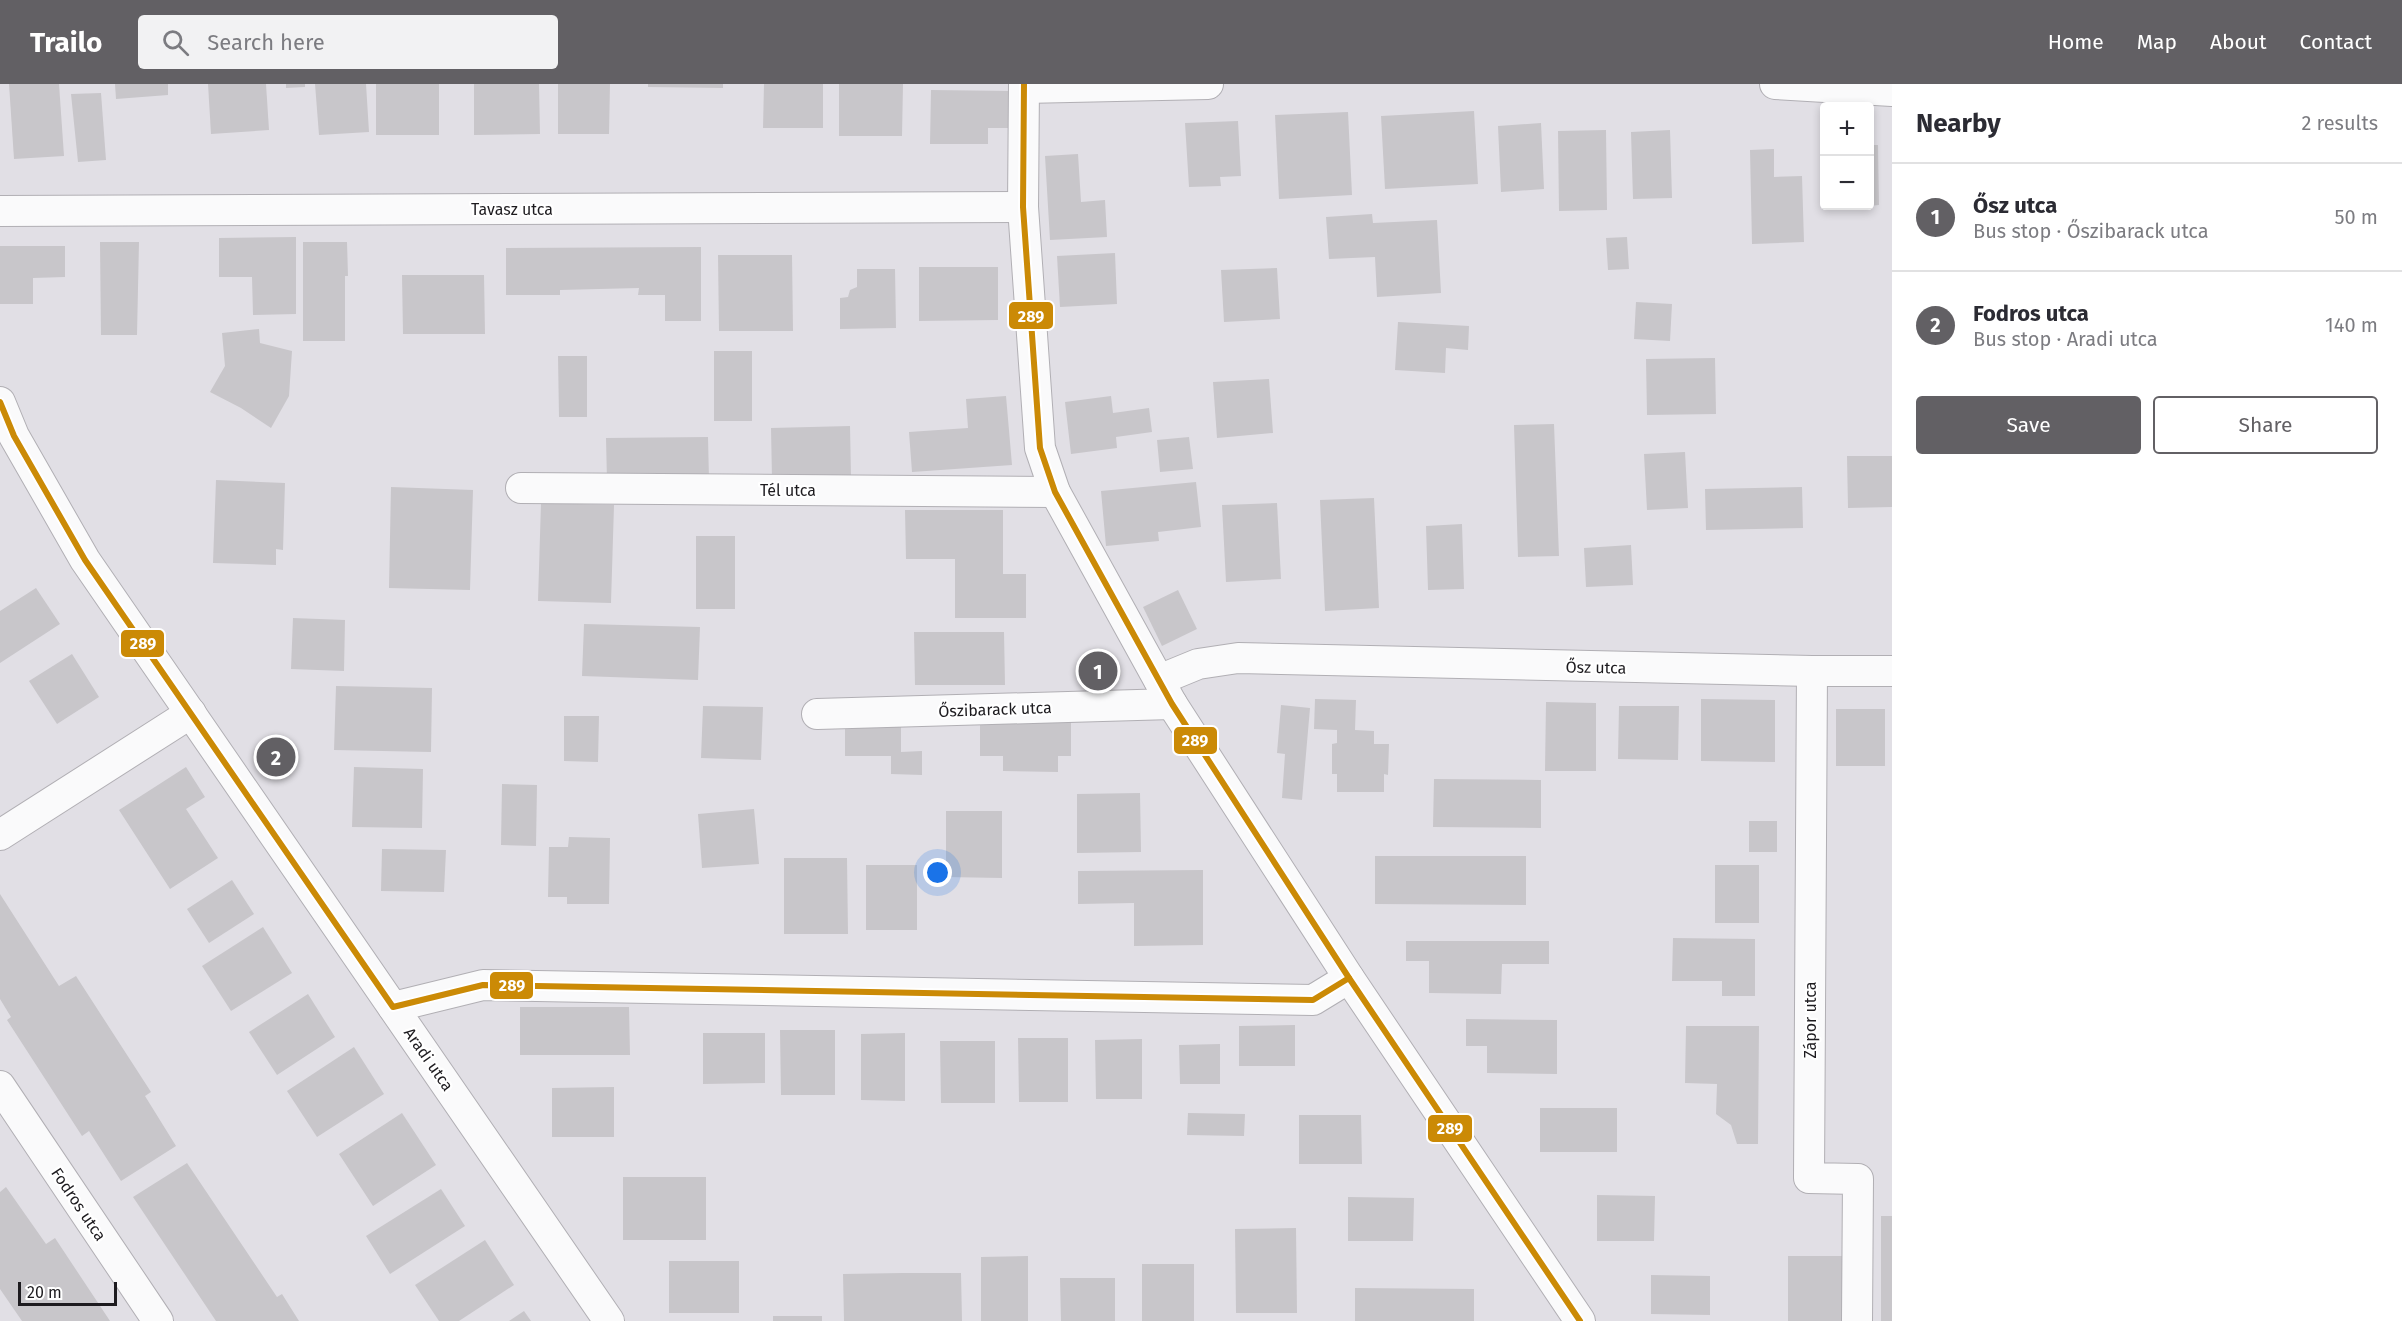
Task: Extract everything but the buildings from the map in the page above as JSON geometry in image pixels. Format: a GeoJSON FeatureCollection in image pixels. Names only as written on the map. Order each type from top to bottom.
{"type":"FeatureCollection","features":[{"type":"Feature","properties":{"kind":"street"},"geometry":{"type":"LineString","coordinates":[[1208,84],[1024,86],[1023,207],[1040,448],[1055,492],[1166,692],[1349,978],[1580,1321]]}},
{"type":"Feature","properties":{"kind":"street"},"geometry":{"type":"LineString","coordinates":[[1775,84],[1892,91]]}},
{"type":"Feature","properties":{"kind":"street","name":"Tavasz utca"},"geometry":{"type":"LineString","coordinates":[[0,211],[1023,207]]}},
{"type":"Feature","properties":{"kind":"street","name":"Aradi utca"},"geometry":{"type":"LineString","coordinates":[[0,402],[14,436],[85,560],[609,1321]]}},
{"type":"Feature","properties":{"kind":"street","name":"Tél utca"},"geometry":{"type":"LineString","coordinates":[[521,488],[1055,492]]}},
{"type":"Feature","properties":{"kind":"street","name":"Ősz utca"},"geometry":{"type":"LineString","coordinates":[[1166,692],[1197,664],[1238,658],[1892,671]]}},
{"type":"Feature","properties":{"kind":"street","name":"Zápor utca"},"geometry":{"type":"LineString","coordinates":[[1812,671],[1809,1178],[1858,1179],[1857,1321]]}},
{"type":"Feature","properties":{"kind":"street","name":"Őszibarack utca"},"geometry":{"type":"LineString","coordinates":[[817,714],[1166,692]]}},
{"type":"Feature","properties":{"kind":"street"},"geometry":{"type":"LineString","coordinates":[[0,835],[191,713]]}},
{"type":"Feature","properties":{"kind":"street"},"geometry":{"type":"LineString","coordinates":[[393,1007],[483,985],[1313,1000],[1349,978]]}},
{"type":"Feature","properties":{"kind":"street","name":"Fodros utca"},"geometry":{"type":"LineString","coordinates":[[0,1086],[158,1321]]}},
{"type":"Feature","properties":{"kind":"transit line","name":"289"},"geometry":{"type":"LineString","coordinates":[[1024,84],[1023,207],[1040,448],[1055,492],[1172,704],[1349,978],[1580,1321]]}},
{"type":"Feature","properties":{"kind":"transit line","name":"289"},"geometry":{"type":"LineString","coordinates":[[0,402],[14,436],[85,560],[393,1007],[483,985],[1313,1000],[1349,978]]}},
{"type":"Feature","properties":{"kind":"place","name":"Ősz utca"},"geometry":{"type":"Point","coordinates":[1098,671]}},
{"type":"Feature","properties":{"kind":"place","name":"Fodros utca"},"geometry":{"type":"Point","coordinates":[276,757]}}]}
